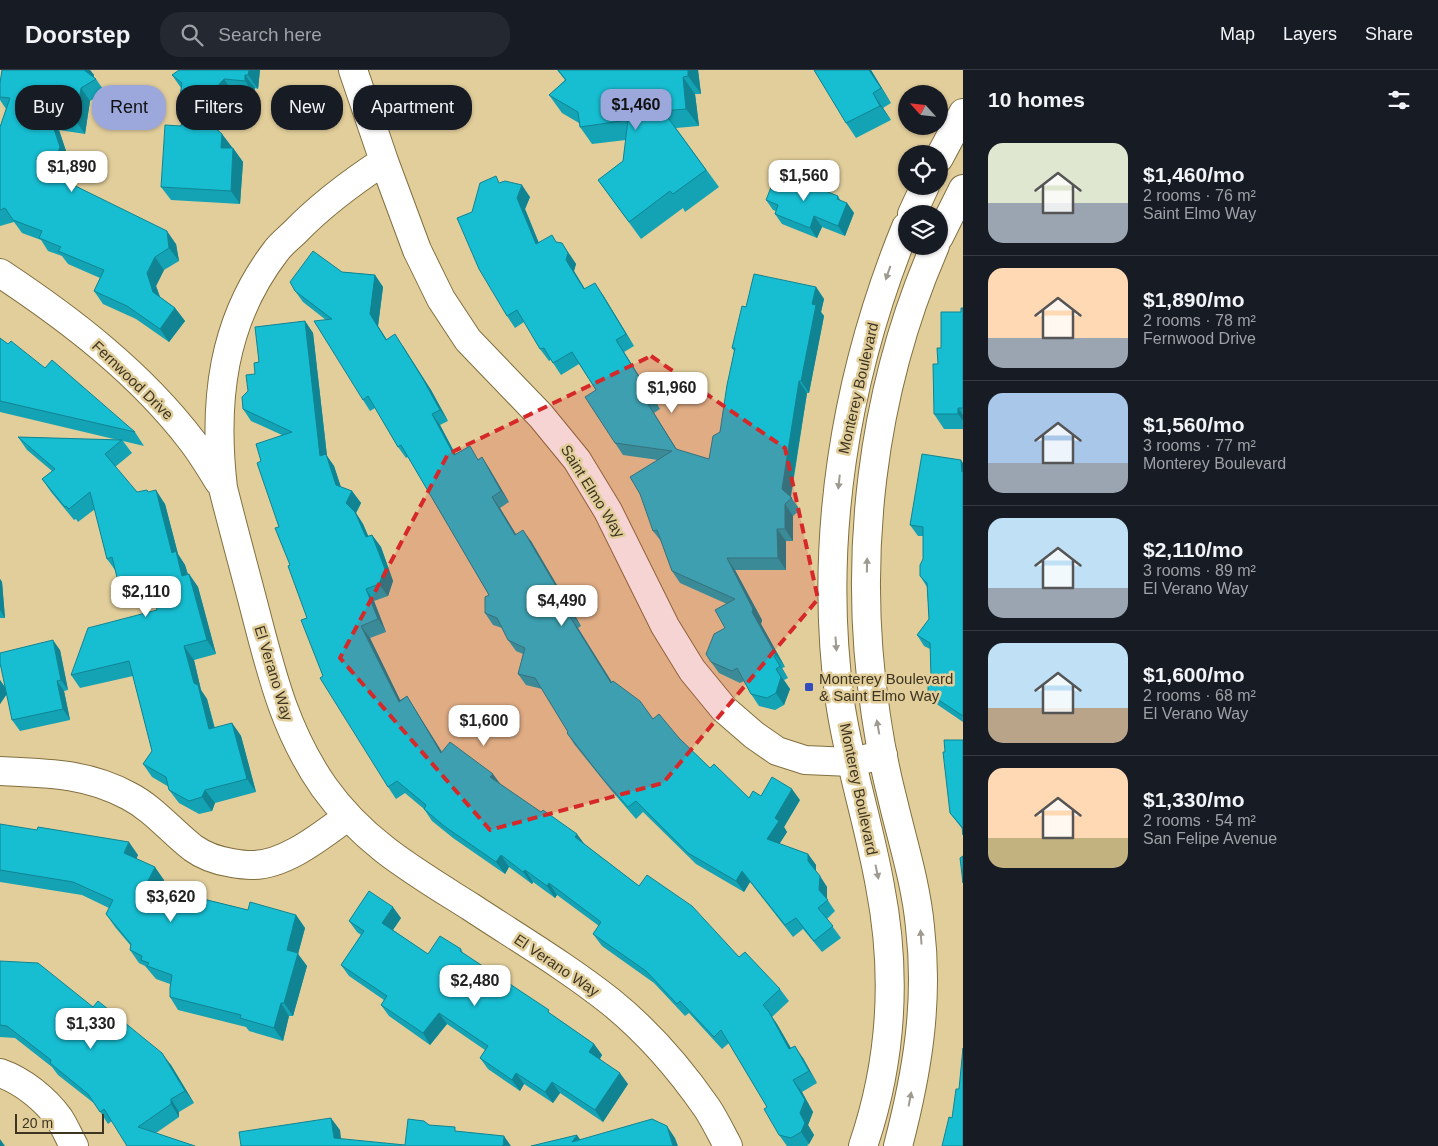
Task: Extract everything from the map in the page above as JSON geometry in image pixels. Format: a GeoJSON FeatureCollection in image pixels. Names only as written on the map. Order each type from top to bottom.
{"type":"FeatureCollection","features":[{"type":"Feature","properties":{"kind":"street","name":"Saint Elmo Way"},"geometry":{"type":"LineString","coordinates":[[353,70],[417,250],[441,299],[468,340],[542,416],[577,460],[608,511],[638,568],[665,626],[692,670],[724,709],[754,735],[777,751],[805,760],[851,762],[883,755]]}},
{"type":"Feature","properties":{"kind":"street"},"geometry":{"type":"LineString","coordinates":[[946,145],[962,112]]}},
{"type":"Feature","properties":{"kind":"street","name":"El Verano Way"},"geometry":{"type":"LineString","coordinates":[[384,161],[344,188],[277,249],[252,287],[234,328],[223,372],[219,414],[219,452],[223,488],[282,709],[300,750],[324,787],[347,817],[373,842],[402,863],[573,973],[612,1004],[650,1038],[682,1075],[708,1110],[728,1146]]}},
{"type":"Feature","properties":{"kind":"street","name":"Monterey Boulevard"},"geometry":{"type":"LineString","coordinates":[[948,227],[963,189]]}},
{"type":"Feature","properties":{"kind":"street","name":"Monterey Boulevard"},"geometry":{"type":"LineString","coordinates":[[863,1146],[876,1101],[885,1058],[890,1018],[890,975],[887,929],[880,886],[851,762],[840,700],[834,625],[834,569],[841,464],[851,409],[862,358],[877,307],[898,249]]}},
{"type":"Feature","properties":{"kind":"street","name":"Monterey Boulevard"},"geometry":{"type":"LineString","coordinates":[[898,1146],[917,1063],[923,1021],[924,974],[920,926],[913,882],[883,755],[873,689],[867,623],[866,568],[868,520],[882,414],[901,342],[924,271],[933,255]]}},
{"type":"Feature","properties":{"kind":"street","name":"Fernwood Drive"},"geometry":{"type":"LineString","coordinates":[[0,273],[91,338],[130,372],[165,408],[193,442],[223,488]]}},
{"type":"Feature","properties":{"kind":"street"},"geometry":{"type":"LineString","coordinates":[[0,771],[69,775],[101,782],[130,796],[153,812],[172,831],[196,850],[222,861],[252,866],[278,860],[305,847],[347,817]]}},
{"type":"Feature","properties":{"kind":"street"},"geometry":{"type":"LineString","coordinates":[[0,1073],[9,1076],[36,1093],[59,1118],[74,1146]]}},
{"type":"Feature","properties":{"kind":"highlighted area"},"geometry":{"type":"Polygon","coordinates":[[[651,356],[785,448],[818,599],[663,783],[490,830],[340,658],[448,454],[651,356]]]}},
{"type":"Feature","properties":{"kind":"building"},"geometry":{"type":"Polygon","coordinates":[[[2,70],[84,70],[96,79],[82,87],[82,85],[15,85],[15,130],[54,130],[60,147],[51,174],[167,231],[169,248],[155,257],[147,273],[153,292],[175,308],[160,329],[127,306],[94,291],[104,270],[58,251],[61,247],[39,238],[42,231],[13,220],[5,208],[0,210],[0,127],[10,98],[0,97],[2,70]]]}},
{"type":"Feature","properties":{"kind":"building"},"geometry":{"type":"Polygon","coordinates":[[[179,70],[249,70],[248,75],[245,75],[245,81],[224,79],[218,85],[182,85],[182,83],[172,75],[179,70]]]}},
{"type":"Feature","properties":{"kind":"building"},"geometry":{"type":"Polygon","coordinates":[[[558,70],[688,70],[688,76],[683,77],[686,109],[663,111],[706,170],[673,194],[670,191],[629,222],[598,180],[623,161],[628,120],[580,127],[578,112],[549,95],[566,80],[558,70]]]}},
{"type":"Feature","properties":{"kind":"building"},"geometry":{"type":"Polygon","coordinates":[[[814,70],[869,70],[881,88],[873,93],[880,106],[846,123],[814,70]]]}},
{"type":"Feature","properties":{"kind":"building"},"geometry":{"type":"Polygon","coordinates":[[[166,125],[176,126],[176,130],[217,130],[222,134],[221,148],[233,148],[231,191],[161,187],[166,125]]]}},
{"type":"Feature","properties":{"kind":"building"},"geometry":{"type":"Polygon","coordinates":[[[777,172],[838,196],[837,199],[847,203],[838,226],[814,216],[810,228],[775,214],[778,205],[766,200],[777,172]]]}},
{"type":"Feature","properties":{"kind":"building"},"geometry":{"type":"Polygon","coordinates":[[[496,176],[499,183],[505,181],[522,185],[517,198],[536,244],[552,235],[556,242],[562,243],[568,253],[566,260],[584,289],[595,283],[626,334],[616,340],[652,398],[646,401],[676,449],[709,459],[713,436],[720,432],[735,348],[732,348],[742,306],[746,307],[754,274],[816,287],[812,304],[816,305],[801,381],[799,381],[782,489],[792,498],[785,504],[785,529],[777,529],[778,558],[727,558],[780,666],[776,669],[781,677],[776,693],[767,698],[751,694],[737,668],[732,671],[711,662],[706,654],[714,634],[725,628],[715,610],[735,599],[672,571],[657,530],[653,531],[640,494],[630,477],[672,451],[615,443],[585,397],[596,390],[572,352],[553,363],[544,348],[540,349],[517,310],[507,316],[479,269],[457,218],[472,212],[480,183],[496,176]]]}},
{"type":"Feature","properties":{"kind":"building"},"geometry":{"type":"Polygon","coordinates":[[[313,251],[342,272],[375,275],[370,314],[386,340],[395,334],[423,379],[440,410],[432,414],[454,455],[470,446],[478,460],[482,457],[501,491],[492,497],[515,535],[523,530],[573,615],[570,617],[611,683],[613,681],[640,701],[653,719],[659,714],[679,738],[710,768],[714,764],[749,798],[753,791],[761,796],[772,777],[792,789],[775,818],[779,821],[767,839],[808,854],[808,861],[820,876],[819,890],[828,900],[818,908],[833,926],[814,941],[796,918],[785,925],[742,871],[736,881],[688,853],[636,801],[628,807],[567,733],[535,678],[518,674],[525,648],[508,640],[497,618],[485,613],[485,597],[489,595],[401,445],[398,447],[368,396],[363,400],[314,321],[332,319],[295,291],[290,282],[313,251]]]}},
{"type":"Feature","properties":{"kind":"building"},"geometry":{"type":"Polygon","coordinates":[[[961,308],[963,308],[963,408],[958,408],[958,414],[934,414],[933,364],[938,364],[937,348],[941,348],[941,312],[961,312],[961,308]]]}},
{"type":"Feature","properties":{"kind":"building"},"geometry":{"type":"Polygon","coordinates":[[[305,321],[320,456],[326,454],[336,485],[352,491],[346,503],[355,512],[366,537],[372,535],[385,569],[379,584],[366,589],[378,619],[361,626],[399,702],[407,696],[441,753],[450,742],[493,774],[490,777],[577,834],[575,837],[639,886],[647,875],[692,906],[739,957],[745,952],[780,989],[763,1005],[769,1012],[789,1049],[795,1046],[809,1071],[793,1080],[805,1100],[800,1113],[805,1123],[801,1132],[791,1138],[779,1135],[764,1109],[767,1107],[721,1030],[714,1037],[680,1001],[677,1004],[646,971],[593,934],[601,922],[549,883],[547,886],[525,870],[523,872],[501,855],[496,862],[444,826],[424,809],[426,805],[397,781],[388,787],[320,678],[323,676],[301,620],[307,618],[288,566],[290,565],[275,528],[279,527],[257,463],[261,461],[256,444],[292,432],[243,409],[242,397],[248,391],[246,375],[255,374],[254,363],[259,362],[255,327],[305,321]]]}},
{"type":"Feature","properties":{"kind":"building"},"geometry":{"type":"Polygon","coordinates":[[[0,338],[8,344],[11,341],[45,368],[52,360],[135,432],[0,401],[0,338]]]}},
{"type":"Feature","properties":{"kind":"building"},"geometry":{"type":"Polygon","coordinates":[[[18,437],[122,440],[105,454],[137,492],[156,490],[172,553],[176,551],[182,576],[189,574],[207,640],[184,646],[194,683],[198,685],[209,729],[232,723],[247,779],[205,790],[202,797],[189,801],[169,790],[166,777],[143,764],[152,751],[129,661],[71,675],[88,628],[157,610],[154,590],[121,593],[112,557],[107,559],[90,492],[69,509],[65,507],[42,479],[55,469],[18,437]]]}},
{"type":"Feature","properties":{"kind":"building"},"geometry":{"type":"Polygon","coordinates":[[[922,454],[961,460],[963,471],[963,716],[928,693],[928,682],[931,675],[930,643],[917,635],[929,619],[927,583],[920,576],[920,565],[923,559],[923,527],[910,525],[922,454]]]}},
{"type":"Feature","properties":{"kind":"building"},"geometry":{"type":"Polygon","coordinates":[[[53,640],[61,680],[57,681],[63,709],[12,720],[0,663],[0,653],[53,640]]]}},
{"type":"Feature","properties":{"kind":"building"},"geometry":{"type":"Polygon","coordinates":[[[944,740],[963,740],[963,835],[962,827],[950,813],[943,752],[945,752],[944,740]]]}},
{"type":"Feature","properties":{"kind":"building"},"geometry":{"type":"Polygon","coordinates":[[[0,824],[37,830],[38,827],[129,842],[124,853],[155,867],[146,885],[248,910],[250,902],[296,915],[287,950],[298,953],[284,1003],[281,1003],[274,1028],[240,1018],[241,1015],[170,997],[172,975],[147,966],[149,963],[141,960],[142,956],[130,950],[131,944],[106,914],[113,900],[73,882],[0,870],[0,824]]]}},
{"type":"Feature","properties":{"kind":"building"},"geometry":{"type":"Polygon","coordinates":[[[963,856],[963,883],[960,858],[963,856]]]}},
{"type":"Feature","properties":{"kind":"building"},"geometry":{"type":"Polygon","coordinates":[[[369,891],[393,907],[382,923],[428,954],[440,936],[549,1010],[548,1012],[594,1044],[589,1052],[620,1073],[595,1110],[552,1082],[545,1092],[516,1073],[512,1080],[480,1058],[488,1046],[439,1013],[423,1033],[381,1005],[387,996],[341,965],[364,931],[349,921],[369,891]]]}},
{"type":"Feature","properties":{"kind":"building"},"geometry":{"type":"Polygon","coordinates":[[[0,961],[38,963],[93,1007],[98,1001],[162,1053],[185,1091],[171,1099],[171,1104],[138,1127],[195,1146],[127,1146],[104,1109],[100,1112],[88,1094],[50,1063],[51,1060],[7,1026],[0,1025],[0,961]]]}},
{"type":"Feature","properties":{"kind":"building"},"geometry":{"type":"Polygon","coordinates":[[[963,1048],[963,1146],[942,1146],[949,1117],[952,1118],[956,1089],[959,1089],[963,1048]]]}},
{"type":"Feature","properties":{"kind":"building"},"geometry":{"type":"Polygon","coordinates":[[[331,1118],[334,1138],[405,1145],[408,1119],[424,1121],[429,1125],[455,1127],[455,1131],[504,1136],[503,1146],[241,1146],[239,1132],[331,1118]]]}},
{"type":"Feature","properties":{"kind":"building"},"geometry":{"type":"Polygon","coordinates":[[[652,1119],[667,1126],[673,1146],[531,1146],[577,1135],[572,1142],[652,1119]]]}},
{"type":"Feature","properties":{"kind":"place","name":"Monterey Boulevard & Saint Elmo Way"},"geometry":{"type":"Point","coordinates":[809,687]}}]}
